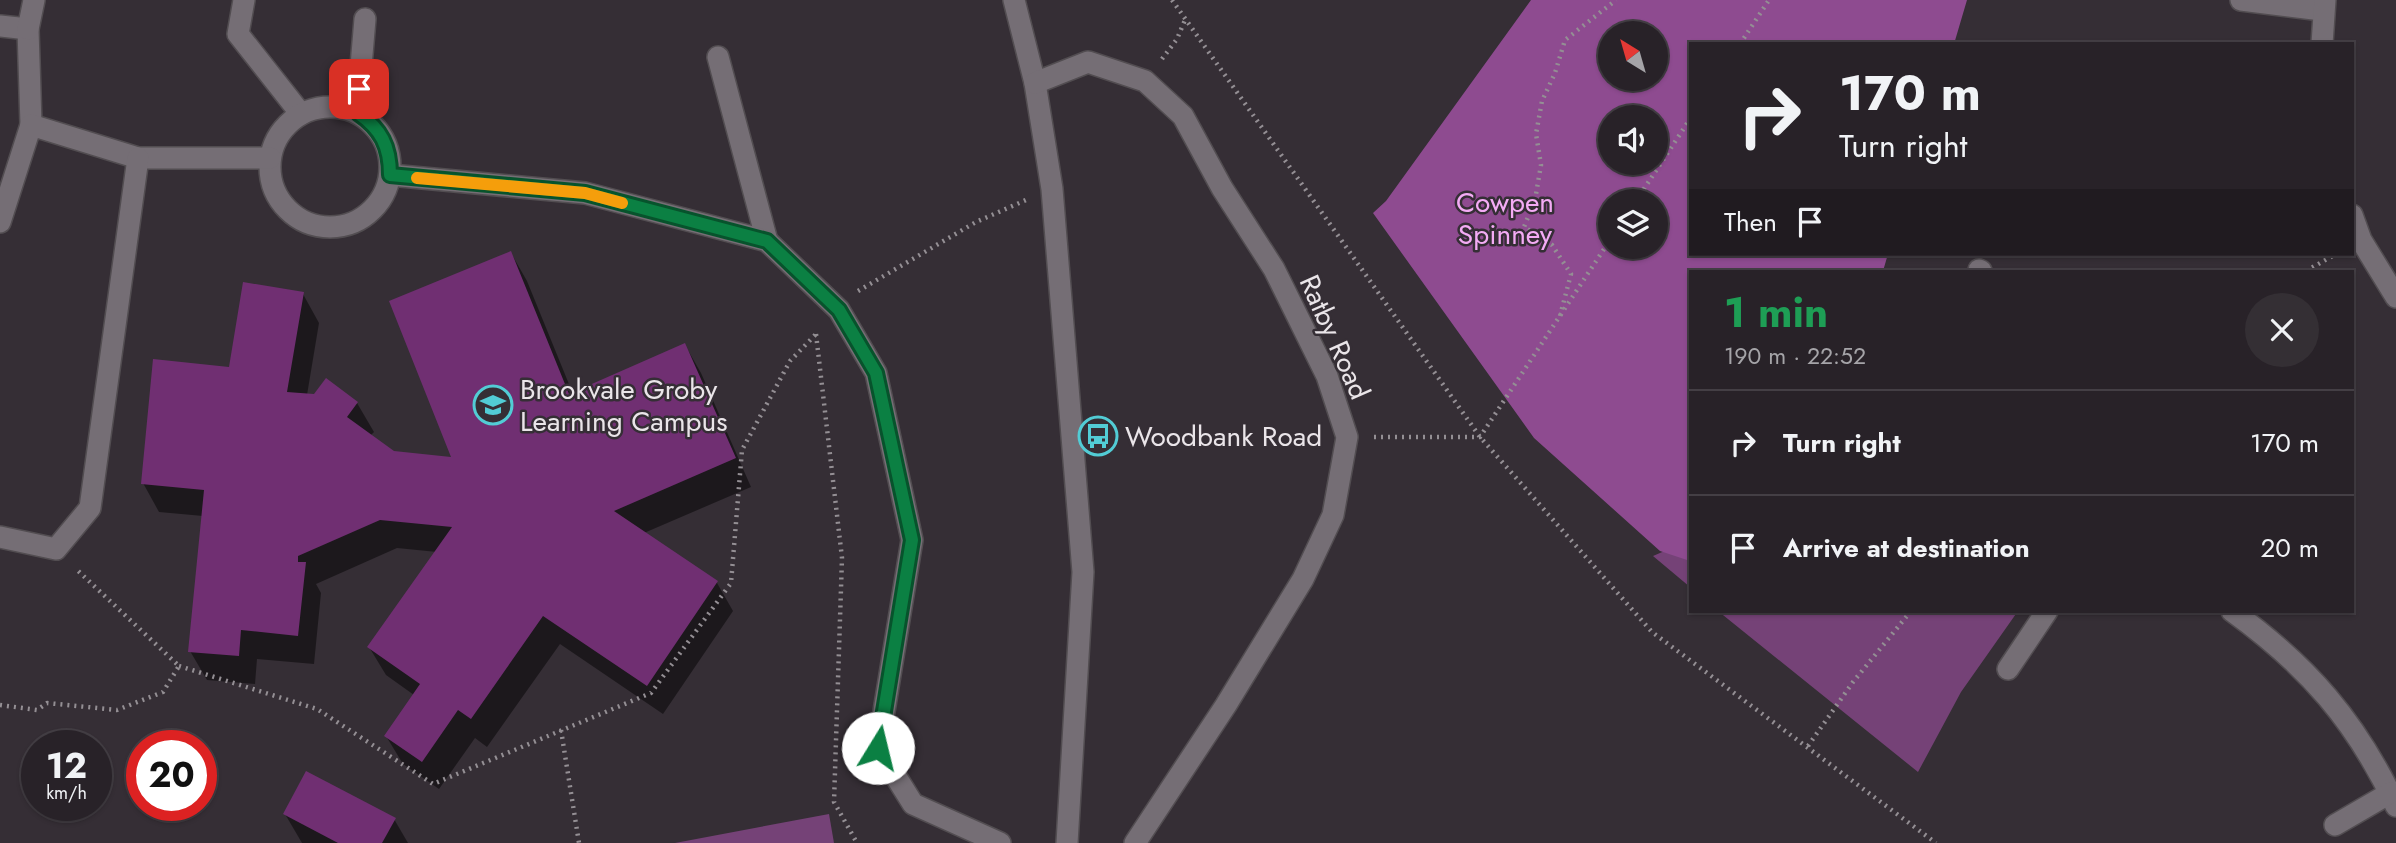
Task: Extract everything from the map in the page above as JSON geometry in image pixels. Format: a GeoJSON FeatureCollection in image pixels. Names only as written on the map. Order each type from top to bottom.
{"type":"FeatureCollection","features":[{"type":"Feature","properties":{"kind":"street"},"geometry":{"type":"LineString","coordinates":[[0,222],[31,125],[27,29],[34,0]]}},
{"type":"Feature","properties":{"kind":"street"},"geometry":{"type":"LineString","coordinates":[[244,0],[238,34],[301,114]]}},
{"type":"Feature","properties":{"kind":"street"},"geometry":{"type":"LineString","coordinates":[[1014,0],[1035,83],[1052,189],[1083,572],[1067,843]]}},
{"type":"Feature","properties":{"kind":"street"},"geometry":{"type":"LineString","coordinates":[[2241,0],[2324,5],[2322,42]]}},
{"type":"Feature","properties":{"kind":"street"},"geometry":{"type":"LineString","coordinates":[[358,113],[365,19]]}},
{"type":"Feature","properties":{"kind":"street"},"geometry":{"type":"LineString","coordinates":[[0,26],[27,29]]}},
{"type":"Feature","properties":{"kind":"street"},"geometry":{"type":"LineString","coordinates":[[718,57],[767,241]]}},
{"type":"Feature","properties":{"kind":"street","name":"Ratby Road"},"geometry":{"type":"LineString","coordinates":[[1035,83],[1088,62],[1145,81],[1184,116],[1222,188],[1274,269],[1327,376],[1347,437],[1333,515],[1303,579],[1226,705],[1135,843]]}},
{"type":"Feature","properties":{"kind":"street"},"geometry":{"type":"LineString","coordinates":[[329,107],[358,113],[373,123],[384,138],[390,156],[390,175],[385,193],[374,209],[359,220],[341,227],[322,227],[303,221],[282,203],[270,178],[270,159],[275,141],[286,125],[301,114],[329,107]]}},
{"type":"Feature","properties":{"kind":"street"},"geometry":{"type":"LineString","coordinates":[[31,125],[138,158],[270,159]]}},
{"type":"Feature","properties":{"kind":"street"},"geometry":{"type":"LineString","coordinates":[[0,537],[56,549],[90,508],[138,158]]}},
{"type":"Feature","properties":{"kind":"street"},"geometry":{"type":"LineString","coordinates":[[390,175],[585,193],[767,241],[839,310],[876,373],[912,540],[878,748],[913,804],[1000,843]]}},
{"type":"Feature","properties":{"kind":"street"},"geometry":{"type":"LineString","coordinates":[[2354,221],[2361,240],[2396,297]]}},
{"type":"Feature","properties":{"kind":"street"},"geometry":{"type":"LineString","coordinates":[[2008,669],[2046,613]]}},
{"type":"Feature","properties":{"kind":"street"},"geometry":{"type":"LineString","coordinates":[[2235,613],[2266,635],[2327,693],[2361,738],[2393,800],[2335,825]]}},
{"type":"Feature","properties":{"kind":"path"},"geometry":{"type":"LineString","coordinates":[[1172,0],[1480,437],[1652,632],[1936,843]]}},
{"type":"Feature","properties":{"kind":"path"},"geometry":{"type":"LineString","coordinates":[[1560,316],[1571,274],[1552,245],[1524,227],[1535,200],[1541,165],[1536,134],[1542,101],[1555,73],[1565,40],[1616,0]]}},
{"type":"Feature","properties":{"kind":"path"},"geometry":{"type":"LineString","coordinates":[[1741,42],[1769,0]]}},
{"type":"Feature","properties":{"kind":"path"},"geometry":{"type":"LineString","coordinates":[[1177,39],[1185,20]]}},
{"type":"Feature","properties":{"kind":"path"},"geometry":{"type":"LineString","coordinates":[[1644,189],[1689,121]]}},
{"type":"Feature","properties":{"kind":"path"},"geometry":{"type":"LineString","coordinates":[[56,549],[179,666],[317,709],[433,784],[651,693],[731,583],[742,450],[790,361],[857,292],[976,222],[1052,189]]}},
{"type":"Feature","properties":{"kind":"path"},"geometry":{"type":"LineString","coordinates":[[2308,270],[2333,256]]}},
{"type":"Feature","properties":{"kind":"path"},"geometry":{"type":"LineString","coordinates":[[1480,437],[1598,258]]}},
{"type":"Feature","properties":{"kind":"path"},"geometry":{"type":"LineString","coordinates":[[816,334],[842,558],[834,802],[857,843]]}},
{"type":"Feature","properties":{"kind":"path"},"geometry":{"type":"LineString","coordinates":[[1347,437],[1480,437]]}},
{"type":"Feature","properties":{"kind":"path"},"geometry":{"type":"LineString","coordinates":[[1808,746],[1853,682],[1910,613]]}},
{"type":"Feature","properties":{"kind":"path"},"geometry":{"type":"LineString","coordinates":[[0,705],[37,710],[47,703],[117,710],[163,692],[179,666]]}},
{"type":"Feature","properties":{"kind":"path"},"geometry":{"type":"LineString","coordinates":[[561,730],[579,843]]}},
{"type":"Feature","properties":{"kind":"shaded area"},"geometry":{"type":"Polygon","coordinates":[[[1689,540],[1689,586],[1653,556],[1689,540]]]}},
{"type":"Feature","properties":{"kind":"shaded area"},"geometry":{"type":"Polygon","coordinates":[[[1720,613],[2017,613],[1961,692],[1918,772],[1720,613]]]}},
{"type":"Feature","properties":{"kind":"shaded area"},"geometry":{"type":"Polygon","coordinates":[[[829,814],[834,843],[675,843],[829,814]]]}},
{"type":"Feature","properties":{"kind":"green space","name":"Cowpen Spinney"},"geometry":{"type":"Polygon","coordinates":[[[1531,0],[1967,0],[1955,42],[1689,42],[1689,256],[1887,256],[1883,270],[1689,270],[1689,561],[1660,551],[1534,438],[1373,213],[1386,201],[1531,0]]]}},
{"type":"Feature","properties":{"kind":"building"},"geometry":{"type":"Polygon","coordinates":[[[511,251],[569,394],[685,343],[736,458],[614,511],[718,581],[647,686],[543,616],[471,719],[458,710],[422,762],[384,736],[420,684],[367,647],[452,527],[380,520],[298,556],[298,562],[306,562],[298,636],[241,630],[239,656],[188,652],[204,490],[141,484],[153,359],[229,367],[243,282],[304,292],[287,392],[314,394],[326,378],[358,402],[347,417],[394,451],[451,457],[389,301],[511,251]]]}},
{"type":"Feature","properties":{"kind":"building"},"geometry":{"type":"Polygon","coordinates":[[[306,771],[396,818],[382,843],[338,843],[283,814],[306,771]]]}},
{"type":"Feature","properties":{"kind":"slow traffic"},"geometry":{"type":"LineString","coordinates":[[417,178],[585,193],[622,203]]}},
{"type":"Feature","properties":{"kind":"place","name":"Brookvale Groby Learning Campus"},"geometry":{"type":"Point","coordinates":[493,405]}},
{"type":"Feature","properties":{"kind":"place","name":"Woodbank Road"},"geometry":{"type":"Point","coordinates":[1098,436]}},
{"type":"Feature","properties":{"kind":"route"},"geometry":{"type":"LineString","coordinates":[[359,89],[358,113],[373,123],[384,138],[390,156],[390,175],[585,193],[767,241],[839,310],[876,373],[912,540],[878,748]]}}]}
